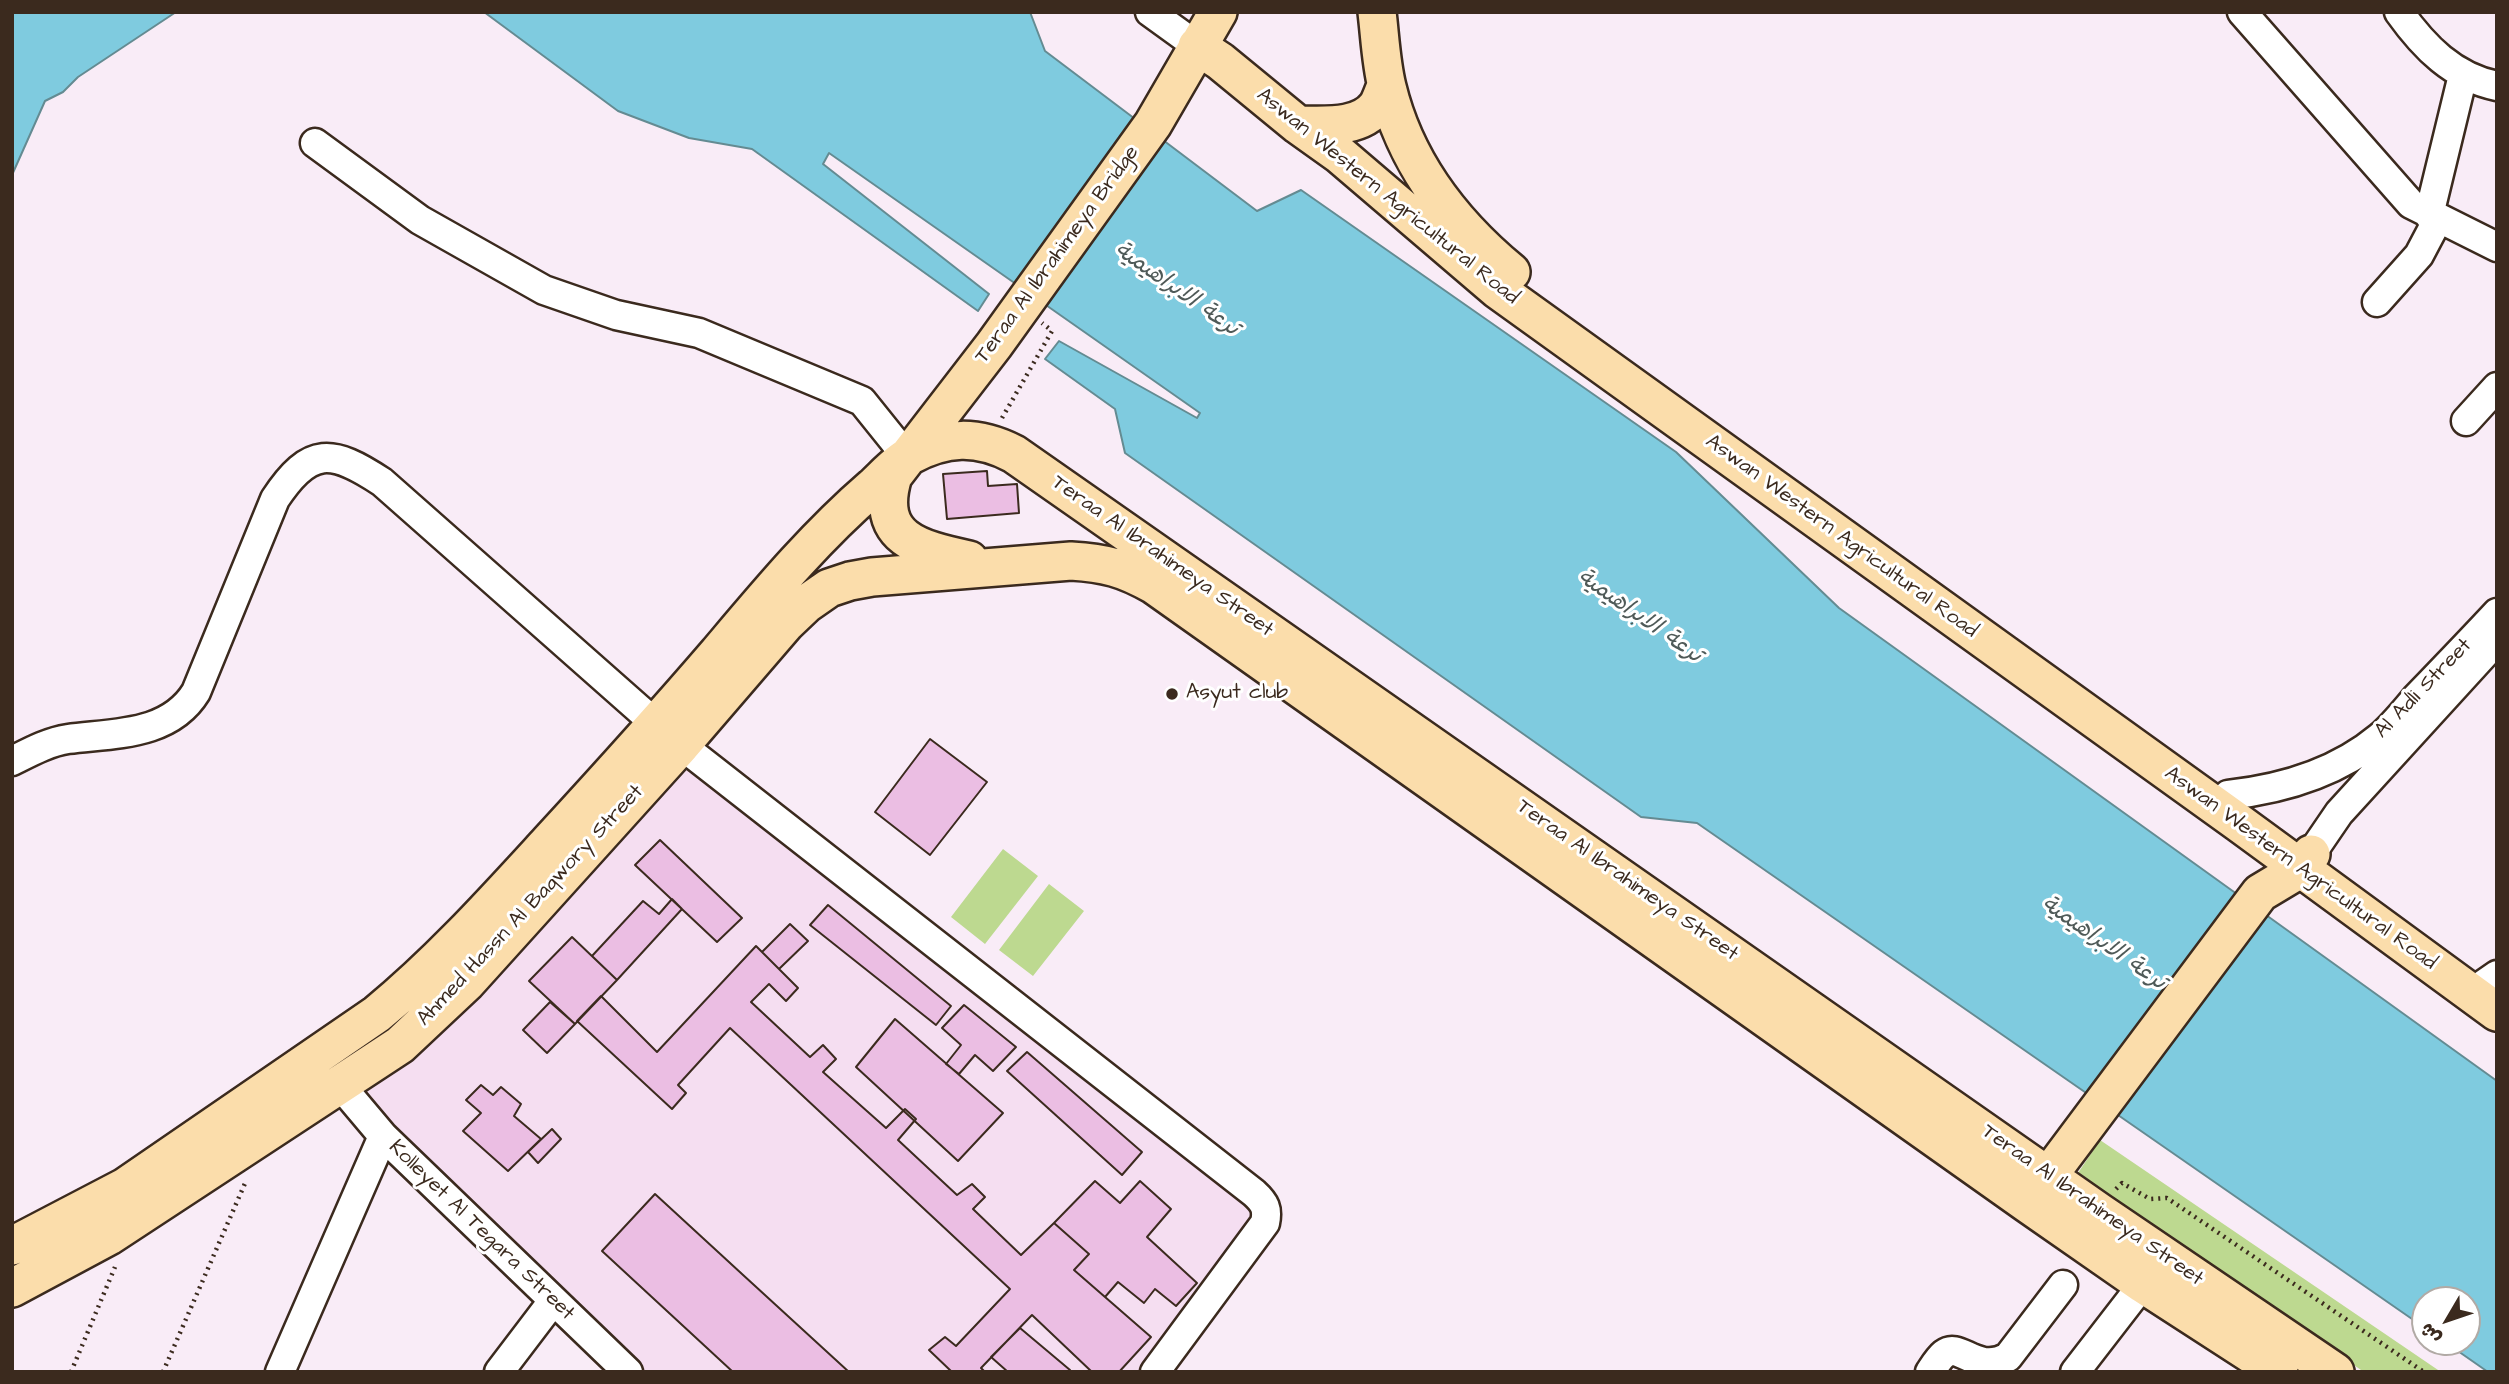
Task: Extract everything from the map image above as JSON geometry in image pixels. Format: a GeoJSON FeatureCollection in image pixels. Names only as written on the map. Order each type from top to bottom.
{"type":"FeatureCollection","features":[{"type":"Feature","properties":{"kind":"main road","name":"Teraa Al Ibrahimeya Bridge"},"geometry":{"type":"LineString","coordinates":[[907,457],[994,345],[1153,124],[1218,12]]}},
{"type":"Feature","properties":{"kind":"main road","name":"Aswan Western Agricultural Road"},"geometry":{"type":"LineString","coordinates":[[1377,12],[1386,86],[1400,131],[1438,196],[1458,221],[1509,270],[2228,796],[2305,862],[2483,986]]}},
{"type":"Feature","properties":{"kind":"main road","name":"Aswan Western Agricultural Road"},"geometry":{"type":"LineString","coordinates":[[1197,46],[1340,155],[1498,290],[2264,843],[2305,862]]}},
{"type":"Feature","properties":{"kind":"main road"},"geometry":{"type":"LineString","coordinates":[[1298,125],[1339,125],[1358,120],[1376,107],[1386,86]]}},
{"type":"Feature","properties":{"kind":"main road","name":"Teraa Al Ibrahimeya Street"},"geometry":{"type":"LineString","coordinates":[[907,457],[944,441],[970,440],[988,442],[1014,454],[1436,766],[2279,1359]]}},
{"type":"Feature","properties":{"kind":"main road"},"geometry":{"type":"LineString","coordinates":[[907,457],[893,476],[888,495],[890,513],[898,530],[911,543],[928,551],[998,566]]}},
{"type":"Feature","properties":{"kind":"main road","name":"Ahmed Hassn Al Baqwory Street"},"geometry":{"type":"LineString","coordinates":[[12,1288],[109,1236],[400,1045],[466,983],[669,735],[805,551],[907,457]]}},
{"type":"Feature","properties":{"kind":"main road","name":"Teraa Al Ibrahimeya Street"},"geometry":{"type":"LineString","coordinates":[[998,566],[1071,561],[1100,562],[1127,570],[1436,766]]}},
{"type":"Feature","properties":{"kind":"main road","name":"Ahmed Hassn Al Baqwory Street"},"geometry":{"type":"LineString","coordinates":[[12,1246],[125,1187],[377,1014],[806,604],[829,588],[850,580],[872,577],[998,566]]}},
{"type":"Feature","properties":{"kind":"main road"},"geometry":{"type":"LineString","coordinates":[[2260,893],[2265,863],[2264,843]]}},
{"type":"Feature","properties":{"kind":"main road"},"geometry":{"type":"LineString","coordinates":[[2038,1190],[2260,893],[2305,862]]}},
{"type":"Feature","properties":{"kind":"main road"},"geometry":{"type":"LineString","coordinates":[[377,1014],[400,1045]]}},
{"type":"Feature","properties":{"kind":"main road","name":"Teraa Al Ibrahimeya Street"},"geometry":{"type":"LineString","coordinates":[[2038,1190],[2143,1284],[2279,1359],[2335,1372]]}},
{"type":"Feature","properties":{"kind":"street"},"geometry":{"type":"LineString","coordinates":[[1150,12],[1197,46]]}},
{"type":"Feature","properties":{"kind":"street"},"geometry":{"type":"LineString","coordinates":[[2242,12],[2411,204],[2497,247]]}},
{"type":"Feature","properties":{"kind":"street"},"geometry":{"type":"LineString","coordinates":[[2399,12],[2424,44],[2463,75],[2497,86]]}},
{"type":"Feature","properties":{"kind":"street"},"geometry":{"type":"LineString","coordinates":[[2377,302],[2419,255],[2434,217],[2463,75]]}},
{"type":"Feature","properties":{"kind":"street"},"geometry":{"type":"LineString","coordinates":[[315,144],[420,220],[544,290],[572,302],[616,315],[699,333],[862,401],[907,457]]}},
{"type":"Feature","properties":{"kind":"street"},"geometry":{"type":"LineString","coordinates":[[2466,421],[2497,387]]}},
{"type":"Feature","properties":{"kind":"street"},"geometry":{"type":"LineString","coordinates":[[12,761],[48,743],[118,735],[163,722],[188,705],[196,692],[275,499],[290,477],[310,461],[333,457],[356,465],[382,482],[669,735],[1265,1204],[1268,1213],[1265,1223],[1154,1372]]}},
{"type":"Feature","properties":{"kind":"street","name":"Al Adli Street"},"geometry":{"type":"LineString","coordinates":[[2228,796],[2263,792],[2303,780],[2363,749],[2401,716],[2497,613]]}},
{"type":"Feature","properties":{"kind":"street","name":"Al Adli Street"},"geometry":{"type":"LineString","coordinates":[[2305,862],[2339,813],[2497,640]]}},
{"type":"Feature","properties":{"kind":"street","name":"Kolleyet Al Tegara Street"},"geometry":{"type":"LineString","coordinates":[[340,1085],[383,1136],[628,1372]]}},
{"type":"Feature","properties":{"kind":"street"},"geometry":{"type":"LineString","coordinates":[[280,1372],[383,1136]]}},
{"type":"Feature","properties":{"kind":"street"},"geometry":{"type":"LineString","coordinates":[[2075,1372],[2143,1284]]}},
{"type":"Feature","properties":{"kind":"street"},"geometry":{"type":"LineString","coordinates":[[1930,1372],[1949,1351],[1960,1352],[1982,1363],[2000,1362],[2008,1357],[2063,1285]]}},
{"type":"Feature","properties":{"kind":"street"},"geometry":{"type":"LineString","coordinates":[[499,1372],[553,1301]]}},
{"type":"Feature","properties":{"kind":"path"},"geometry":{"type":"LineString","coordinates":[[988,442],[1052,331],[1032,316]]}},
{"type":"Feature","properties":{"kind":"path"},"geometry":{"type":"LineString","coordinates":[[163,1372],[267,1132]]}},
{"type":"Feature","properties":{"kind":"path"},"geometry":{"type":"LineString","coordinates":[[2110,1197],[2122,1183],[2150,1199],[2167,1198],[2424,1372]]}},
{"type":"Feature","properties":{"kind":"path"},"geometry":{"type":"LineString","coordinates":[[71,1372],[136,1217]]}},
{"type":"Feature","properties":{"kind":"shaded area"},"geometry":{"type":"Polygon","coordinates":[[[681,745],[1265,1204],[1155,1372],[625,1372],[340,1085],[681,745]]]}},
{"type":"Feature","properties":{"kind":"green space"},"geometry":{"type":"Polygon","coordinates":[[[1003,849],[1038,876],[985,944],[951,917],[1003,849]]]}},
{"type":"Feature","properties":{"kind":"green space"},"geometry":{"type":"Polygon","coordinates":[[[1049,884],[1084,911],[1033,976],[999,950],[1049,884]]]}},
{"type":"Feature","properties":{"kind":"green space"},"geometry":{"type":"Polygon","coordinates":[[[2100,1140],[2411,1352],[2411,1356],[2417,1356],[2441,1372],[2364,1372],[2076,1176],[2100,1140]]]}},
{"type":"Feature","properties":{"kind":"water"},"geometry":{"type":"Polygon","coordinates":[[[12,12],[176,12],[78,77],[63,92],[45,101],[12,175],[12,12]]]}},
{"type":"Feature","properties":{"kind":"water","name":"ترعة الابراهيمية"},"geometry":{"type":"Polygon","coordinates":[[[484,12],[1030,12],[1045,51],[1257,211],[1301,190],[1676,452],[1839,608],[2497,1081],[2497,1372],[2488,1372],[2465,1356],[2481,1356],[2481,1286],[2411,1286],[2411,1318],[1697,823],[1641,817],[1125,453],[1115,409],[1045,359],[1059,341],[1197,418],[1200,413],[829,153],[823,164],[989,294],[978,311],[752,149],[689,138],[618,111],[484,12]]]}},
{"type":"Feature","properties":{"kind":"building"},"geometry":{"type":"Polygon","coordinates":[[[987,471],[988,486],[1017,484],[1019,513],[947,519],[943,474],[987,471]]]}},
{"type":"Feature","properties":{"kind":"building"},"geometry":{"type":"Polygon","coordinates":[[[930,739],[987,782],[930,855],[875,812],[930,739]]]}},
{"type":"Feature","properties":{"kind":"building"},"geometry":{"type":"Polygon","coordinates":[[[660,840],[742,918],[717,942],[635,865],[660,840]]]}},
{"type":"Feature","properties":{"kind":"building"},"geometry":{"type":"Polygon","coordinates":[[[672,899],[682,909],[617,980],[592,956],[643,901],[659,914],[672,899]]]}},
{"type":"Feature","properties":{"kind":"building"},"geometry":{"type":"Polygon","coordinates":[[[828,905],[951,1006],[936,1025],[810,925],[828,905]]]}},
{"type":"Feature","properties":{"kind":"building"},"geometry":{"type":"Polygon","coordinates":[[[790,924],[808,941],[779,969],[762,952],[790,924]]]}},
{"type":"Feature","properties":{"kind":"building"},"geometry":{"type":"Polygon","coordinates":[[[572,937],[617,980],[575,1024],[529,981],[572,937]]]}},
{"type":"Feature","properties":{"kind":"building"},"geometry":{"type":"Polygon","coordinates":[[[756,946],[798,988],[786,1001],[769,984],[751,1002],[810,1057],[823,1045],[836,1059],[823,1072],[886,1128],[905,1109],[916,1119],[898,1140],[957,1195],[972,1184],[985,1197],[973,1209],[1021,1255],[1054,1223],[1089,1254],[1074,1270],[1151,1337],[1119,1372],[1092,1372],[1032,1315],[981,1368],[985,1372],[952,1372],[929,1350],[945,1337],[956,1346],[1010,1289],[730,1028],[678,1085],[686,1093],[672,1109],[577,1021],[601,996],[657,1052],[756,946]]]}},
{"type":"Feature","properties":{"kind":"building"},"geometry":{"type":"Polygon","coordinates":[[[550,1002],[575,1024],[547,1053],[523,1030],[550,1002]]]}},
{"type":"Feature","properties":{"kind":"building"},"geometry":{"type":"Polygon","coordinates":[[[964,1005],[1016,1047],[993,1071],[975,1055],[959,1074],[946,1064],[961,1045],[942,1028],[964,1005]]]}},
{"type":"Feature","properties":{"kind":"building"},"geometry":{"type":"Polygon","coordinates":[[[895,1019],[1003,1113],[958,1161],[856,1067],[895,1019]]]}},
{"type":"Feature","properties":{"kind":"building"},"geometry":{"type":"Polygon","coordinates":[[[1027,1052],[1142,1152],[1122,1175],[1007,1071],[1027,1052]]]}},
{"type":"Feature","properties":{"kind":"building"},"geometry":{"type":"Polygon","coordinates":[[[481,1085],[493,1095],[501,1087],[521,1104],[514,1116],[541,1139],[508,1171],[463,1131],[481,1113],[466,1100],[481,1085]]]}},
{"type":"Feature","properties":{"kind":"building"},"geometry":{"type":"Polygon","coordinates":[[[552,1129],[561,1139],[538,1163],[528,1152],[552,1129]]]}},
{"type":"Feature","properties":{"kind":"building"},"geometry":{"type":"Polygon","coordinates":[[[1095,1181],[1120,1203],[1140,1181],[1171,1209],[1147,1237],[1197,1283],[1176,1306],[1155,1289],[1144,1303],[1118,1282],[1105,1297],[1074,1270],[1089,1254],[1054,1223],[1095,1181]]]}},
{"type":"Feature","properties":{"kind":"building"},"geometry":{"type":"Polygon","coordinates":[[[655,1194],[849,1372],[733,1372],[602,1251],[655,1194]]]}},
{"type":"Feature","properties":{"kind":"building"},"geometry":{"type":"Polygon","coordinates":[[[1020,1328],[1070,1370],[1069,1372],[1008,1372],[991,1357],[1020,1328]]]}},
{"type":"Feature","properties":{"kind":"place","name":"Asyut club"},"geometry":{"type":"Point","coordinates":[1172,694]}}]}
